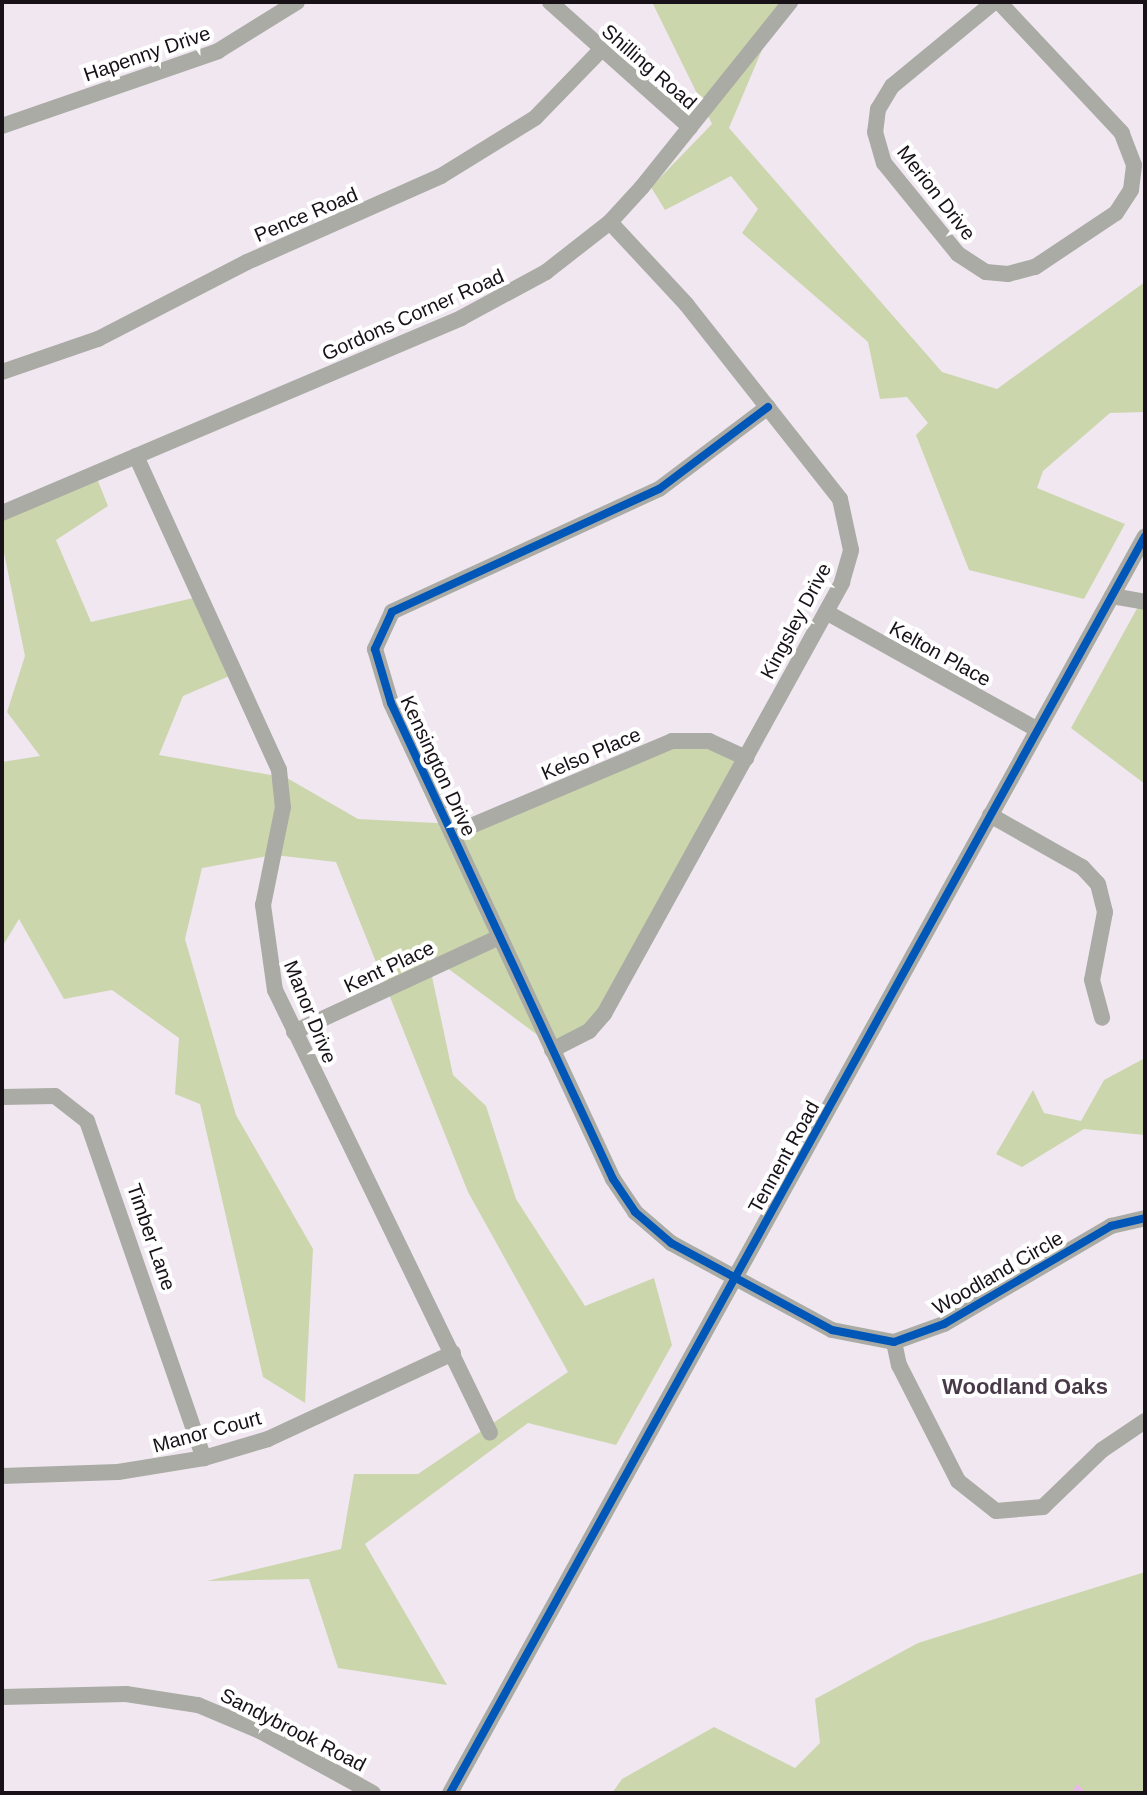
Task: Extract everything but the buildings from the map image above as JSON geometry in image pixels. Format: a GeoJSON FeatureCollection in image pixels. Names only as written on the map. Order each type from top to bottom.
{"type":"FeatureCollection","features":[{"type":"Feature","properties":{"kind":"street","name":"Hapenny Drive"},"geometry":{"type":"LineString","coordinates":[[2,126],[218,51],[297,2]]}},
{"type":"Feature","properties":{"kind":"street","name":"Shilling Road"},"geometry":{"type":"LineString","coordinates":[[550,2],[599,52],[690,127]]}},
{"type":"Feature","properties":{"kind":"street","name":"Gordons Corner Road"},"geometry":{"type":"LineString","coordinates":[[2,513],[485,307],[546,272],[610,222],[790,2]]}},
{"type":"Feature","properties":{"kind":"street","name":"Merion Drive"},"geometry":{"type":"LineString","coordinates":[[997,2],[1122,133],[1134,165],[1131,190],[1116,213],[1035,267],[1008,274],[986,272],[958,254],[884,163],[875,132],[878,109],[892,86],[997,2]]}},
{"type":"Feature","properties":{"kind":"street","name":"Pence Road"},"geometry":{"type":"LineString","coordinates":[[2,372],[98,339],[247,262],[441,176],[535,118],[599,52]]}},
{"type":"Feature","properties":{"kind":"street","name":"Kingsley Drive"},"geometry":{"type":"LineString","coordinates":[[552,1050],[589,1031],[604,1014],[826,612],[849,561],[847,513],[768,407],[610,222]]}},
{"type":"Feature","properties":{"kind":"street","name":"Kensington Drive"},"geometry":{"type":"LineString","coordinates":[[734,1278],[655,1231],[627,1202],[552,1050],[380,679],[375,639],[384,622],[413,597],[659,489],[768,407]]}},
{"type":"Feature","properties":{"kind":"street","name":"Manor Drive"},"geometry":{"type":"LineString","coordinates":[[136,456],[279,770],[283,807],[266,876],[263,924],[269,972],[374,1205],[453,1353],[490,1433]]}},
{"type":"Feature","properties":{"kind":"street","name":"Tennent Road"},"geometry":{"type":"LineString","coordinates":[[450,1793],[1145,536]]}},
{"type":"Feature","properties":{"kind":"street"},"geometry":{"type":"LineString","coordinates":[[1112,596],[1145,602]]}},
{"type":"Feature","properties":{"kind":"street","name":"Kelton Place"},"geometry":{"type":"LineString","coordinates":[[826,612],[1036,729]]}},
{"type":"Feature","properties":{"kind":"street","name":"Kelso Place"},"geometry":{"type":"LineString","coordinates":[[452,834],[672,741],[709,741],[746,758]]}},
{"type":"Feature","properties":{"kind":"street"},"geometry":{"type":"LineString","coordinates":[[990,815],[1082,867],[1098,884],[1105,912],[1092,980],[1102,1018]]}},
{"type":"Feature","properties":{"kind":"street","name":"Kent Place"},"geometry":{"type":"LineString","coordinates":[[294,1032],[500,937]]}},
{"type":"Feature","properties":{"kind":"street","name":"Timber Lane"},"geometry":{"type":"LineString","coordinates":[[2,1097],[55,1096],[87,1121],[204,1458]]}},
{"type":"Feature","properties":{"kind":"street","name":"Woodland Circle"},"geometry":{"type":"LineString","coordinates":[[894,1342],[944,1324],[1111,1226],[1145,1218]]}},
{"type":"Feature","properties":{"kind":"street"},"geometry":{"type":"LineString","coordinates":[[734,1278],[832,1330],[894,1342],[899,1365],[958,1481],[996,1511],[1043,1507],[1110,1444],[1145,1421]]}},
{"type":"Feature","properties":{"kind":"street","name":"Manor Court"},"geometry":{"type":"LineString","coordinates":[[2,1476],[118,1472],[204,1458],[268,1439],[453,1353]]}},
{"type":"Feature","properties":{"kind":"street","name":"Sandybrook Road"},"geometry":{"type":"LineString","coordinates":[[2,1697],[126,1694],[198,1705],[260,1731],[373,1793]]}},
{"type":"Feature","properties":{"kind":"green space"},"geometry":{"type":"Polygon","coordinates":[[[652,2],[800,2],[767,38],[729,128],[942,372],[997,389],[1145,282],[1145,412],[1110,413],[1043,471],[1037,488],[1125,524],[1084,599],[969,570],[916,435],[928,423],[907,397],[880,399],[868,342],[742,233],[758,209],[731,176],[665,210],[651,187],[712,124],[652,2]]]}},
{"type":"Feature","properties":{"kind":"green space"},"geometry":{"type":"Polygon","coordinates":[[[94,471],[108,506],[56,540],[91,622],[206,595],[241,671],[183,696],[159,755],[287,778],[358,819],[456,824],[685,734],[750,751],[587,1032],[555,1048],[427,953],[453,1075],[486,1106],[516,1199],[585,1306],[654,1278],[672,1345],[616,1445],[528,1423],[365,1544],[447,1685],[338,1668],[309,1579],[207,1581],[341,1549],[354,1474],[418,1474],[568,1372],[468,1192],[336,862],[274,855],[202,868],[185,939],[236,1115],[313,1249],[305,1403],[263,1377],[200,1104],[175,1094],[179,1038],[112,990],[64,999],[19,919],[2,947],[2,762],[40,756],[7,712],[25,656],[2,543],[2,511],[94,471]]]}},
{"type":"Feature","properties":{"kind":"green space"},"geometry":{"type":"Polygon","coordinates":[[[1145,594],[1145,784],[1071,728],[1145,594]]]}},
{"type":"Feature","properties":{"kind":"green space"},"geometry":{"type":"Polygon","coordinates":[[[1145,1058],[1145,1135],[1084,1129],[1022,1167],[996,1154],[1033,1090],[1044,1113],[1081,1121],[1104,1080],[1145,1058]]]}},
{"type":"Feature","properties":{"kind":"green space"},"geometry":{"type":"Polygon","coordinates":[[[1145,1572],[1145,1793],[612,1793],[622,1779],[714,1727],[795,1768],[820,1743],[815,1699],[918,1643],[1145,1572]]]}},
{"type":"Feature","properties":{"kind":"waterway"},"geometry":{"type":"LineString","coordinates":[[1073,1793],[1077,1786],[1084,1793]]}},
{"type":"Feature","properties":{"kind":"cycle path"},"geometry":{"type":"LineString","coordinates":[[768,407],[659,489],[392,612],[375,649],[391,703],[613,1179],[635,1212],[671,1243],[832,1330],[894,1342],[944,1324],[1111,1226],[1145,1218]]}},
{"type":"Feature","properties":{"kind":"cycle path"},"geometry":{"type":"LineString","coordinates":[[450,1793],[1145,536]]}},
{"type":"Feature","properties":{"kind":"district","name":"Woodland Oaks"},"geometry":{"type":"Point","coordinates":[1025,1387]}}]}
